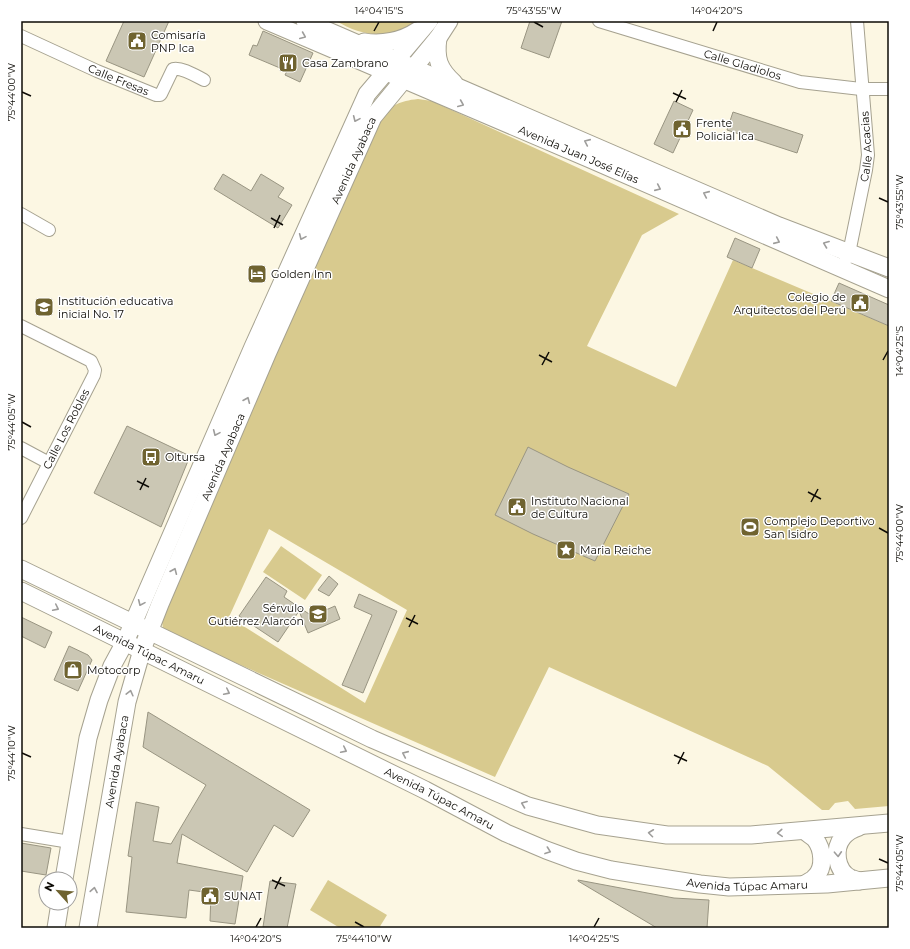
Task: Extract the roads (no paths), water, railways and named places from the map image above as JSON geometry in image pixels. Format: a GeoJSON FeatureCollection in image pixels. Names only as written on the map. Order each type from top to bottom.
{"type":"FeatureCollection","features":[{"type":"Feature","properties":{"kind":"street","name":"Avenida Juan José Elías"},"geometry":{"type":"LineString","coordinates":[[268,21],[348,47],[409,74],[455,85],[779,226],[889,268]]}},
{"type":"Feature","properties":{"kind":"street","name":"Avenida Juan José Elías"},"geometry":{"type":"LineString","coordinates":[[306,21],[348,47]]}},
{"type":"Feature","properties":{"kind":"street","name":"Avenida Ayabaca"},"geometry":{"type":"LineString","coordinates":[[88,928],[127,702],[149,631],[267,354],[373,117],[438,38],[449,21]]}},
{"type":"Feature","properties":{"kind":"street","name":"Calle Gladiolos"},"geometry":{"type":"LineString","coordinates":[[599,21],[800,82],[862,89],[889,89]]}},
{"type":"Feature","properties":{"kind":"street","name":"Calle Acacias"},"geometry":{"type":"LineString","coordinates":[[841,268],[849,253],[868,155],[857,21]]}},
{"type":"Feature","properties":{"kind":"street"},"geometry":{"type":"LineString","coordinates":[[367,94],[365,81],[360,68],[348,47],[370,43],[393,42],[405,38],[428,22]]}},
{"type":"Feature","properties":{"kind":"street","name":"Avenida Ayabaca"},"geometry":{"type":"LineString","coordinates":[[65,871],[88,738],[99,700],[112,666],[125,642],[256,340],[367,94],[428,22]]}},
{"type":"Feature","properties":{"kind":"street","name":"Calle Fresas"},"geometry":{"type":"LineString","coordinates":[[21,36],[97,71],[158,96],[161,94],[173,69],[180,69],[204,80]]}},
{"type":"Feature","properties":{"kind":"street"},"geometry":{"type":"LineString","coordinates":[[438,38],[436,51],[438,60],[446,76],[455,85]]}},
{"type":"Feature","properties":{"kind":"street","name":"Avenida Juan José Elías"},"geometry":{"type":"LineString","coordinates":[[409,74],[437,94],[889,289]]}},
{"type":"Feature","properties":{"kind":"street"},"geometry":{"type":"LineString","coordinates":[[373,117],[400,95],[421,91],[437,94]]}},
{"type":"Feature","properties":{"kind":"street"},"geometry":{"type":"LineString","coordinates":[[21,214],[49,230]]}},
{"type":"Feature","properties":{"kind":"street","name":"Calle Los Robles"},"geometry":{"type":"LineString","coordinates":[[21,326],[70,352],[91,361],[95,370],[94,375],[21,518]]}},
{"type":"Feature","properties":{"kind":"street"},"geometry":{"type":"LineString","coordinates":[[21,448],[48,463]]}},
{"type":"Feature","properties":{"kind":"street","name":"Avenida Túpac Amaru"},"geometry":{"type":"LineString","coordinates":[[21,569],[372,739],[528,806],[597,825],[667,835],[751,835],[889,823]]}},
{"type":"Feature","properties":{"kind":"street","name":"Avenida Túpac Amaru"},"geometry":{"type":"LineString","coordinates":[[21,591],[363,759],[506,833],[576,861],[612,870],[700,884],[729,887],[859,881],[889,878]]}},
{"type":"Feature","properties":{"kind":"street"},"geometry":{"type":"LineString","coordinates":[[363,759],[372,739]]}},
{"type":"Feature","properties":{"kind":"street"},"geometry":{"type":"LineString","coordinates":[[859,826],[849,831],[843,837],[836,854],[844,871],[850,878],[859,881]]}},
{"type":"Feature","properties":{"kind":"street"},"geometry":{"type":"LineString","coordinates":[[805,831],[814,838],[819,846],[822,856],[820,868],[816,877],[805,884]]}},
{"type":"Feature","properties":{"kind":"street"},"geometry":{"type":"LineString","coordinates":[[21,834],[70,842]]}},
{"type":"Feature","properties":{"kind":"street"},"geometry":{"type":"LineString","coordinates":[[56,928],[59,911]]}},
{"type":"Feature","properties":{"kind":"place","name":"Comisaría PNP Ica"},"geometry":{"type":"Point","coordinates":[137,41]}},
{"type":"Feature","properties":{"kind":"place","name":"Casa Zambrano"},"geometry":{"type":"Point","coordinates":[288,63]}},
{"type":"Feature","properties":{"kind":"place","name":"Frente Policial Ica"},"geometry":{"type":"Point","coordinates":[682,129]}},
{"type":"Feature","properties":{"kind":"place","name":"Golden Inn"},"geometry":{"type":"Point","coordinates":[257,274]}},
{"type":"Feature","properties":{"kind":"place","name":"Colegio de Arquitectos del Perú"},"geometry":{"type":"Point","coordinates":[860,303]}},
{"type":"Feature","properties":{"kind":"place","name":"Institución educativa inicial No. 17"},"geometry":{"type":"Point","coordinates":[44,307]}},
{"type":"Feature","properties":{"kind":"place","name":"Oltursa"},"geometry":{"type":"Point","coordinates":[151,457]}},
{"type":"Feature","properties":{"kind":"place","name":"Instituto Nacional de Cultura"},"geometry":{"type":"Point","coordinates":[517,507]}},
{"type":"Feature","properties":{"kind":"place","name":"Complejo Deportivo San Isidro"},"geometry":{"type":"Point","coordinates":[750,527]}},
{"type":"Feature","properties":{"kind":"place","name":"Maria Reiche"},"geometry":{"type":"Point","coordinates":[566,550]}},
{"type":"Feature","properties":{"kind":"place","name":"Sérvulo Gutiérrez Alarcón"},"geometry":{"type":"Point","coordinates":[318,614]}},
{"type":"Feature","properties":{"kind":"place","name":"Motocorp"},"geometry":{"type":"Point","coordinates":[73,670]}},
{"type":"Feature","properties":{"kind":"place","name":"SUNAT"},"geometry":{"type":"Point","coordinates":[210,896]}}]}
